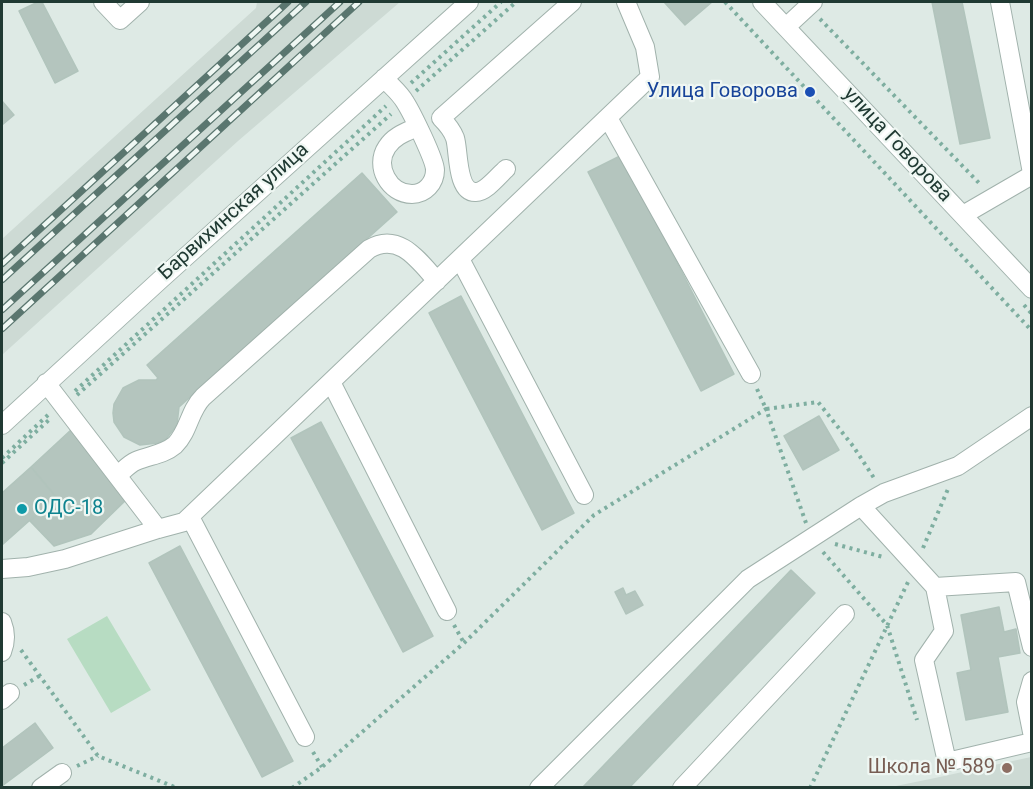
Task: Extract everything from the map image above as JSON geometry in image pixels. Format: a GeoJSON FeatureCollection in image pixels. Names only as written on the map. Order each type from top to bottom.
{"type":"FeatureCollection","features":[{"type":"Feature","properties":{"kind":"street"},"geometry":{"type":"LineString","coordinates":[[103,2],[120,20],[140,2]]}},
{"type":"Feature","properties":{"kind":"street","name":"Барвихинская улица"},"geometry":{"type":"LineString","coordinates":[[2,425],[469,2]]}},
{"type":"Feature","properties":{"kind":"street"},"geometry":{"type":"LineString","coordinates":[[441,118],[572,2]]}},
{"type":"Feature","properties":{"kind":"street"},"geometry":{"type":"LineString","coordinates":[[2,569],[28,567],[65,559],[184,522],[190,517],[650,77],[645,46],[626,2]]}},
{"type":"Feature","properties":{"kind":"street","name":"улица Говорова"},"geometry":{"type":"LineString","coordinates":[[762,2],[1032,289]]}},
{"type":"Feature","properties":{"kind":"street"},"geometry":{"type":"LineString","coordinates":[[963,215],[1032,174],[1000,2]]}},
{"type":"Feature","properties":{"kind":"street"},"geometry":{"type":"LineString","coordinates":[[786,27],[811,4]]}},
{"type":"Feature","properties":{"kind":"street"},"geometry":{"type":"LineString","coordinates":[[384,78],[408,109],[434,165],[433,181],[426,190],[411,194],[385,188],[382,168],[385,150],[394,138],[408,109]]}},
{"type":"Feature","properties":{"kind":"street"},"geometry":{"type":"LineString","coordinates":[[408,109],[441,118],[454,137],[459,173],[463,182],[471,190],[478,192],[506,169]]}},
{"type":"Feature","properties":{"kind":"street"},"geometry":{"type":"LineString","coordinates":[[608,118],[751,374]]}},
{"type":"Feature","properties":{"kind":"street"},"geometry":{"type":"LineString","coordinates":[[118,475],[136,461],[159,455],[176,444],[188,425],[195,406],[203,397],[373,246],[388,243],[402,246],[409,250],[437,281]]}},
{"type":"Feature","properties":{"kind":"street"},"geometry":{"type":"LineString","coordinates":[[460,259],[584,495]]}},
{"type":"Feature","properties":{"kind":"street"},"geometry":{"type":"LineString","coordinates":[[331,382],[447,610]]}},
{"type":"Feature","properties":{"kind":"street"},"geometry":{"type":"LineString","coordinates":[[46,383],[158,529]]}},
{"type":"Feature","properties":{"kind":"street"},"geometry":{"type":"LineString","coordinates":[[539,788],[748,579],[861,506],[884,493],[958,466],[1032,416]]}},
{"type":"Feature","properties":{"kind":"street"},"geometry":{"type":"LineString","coordinates":[[861,506],[934,587],[944,631],[924,660],[947,762],[1032,742]]}},
{"type":"Feature","properties":{"kind":"street"},"geometry":{"type":"LineString","coordinates":[[190,517],[305,736]]}},
{"type":"Feature","properties":{"kind":"street"},"geometry":{"type":"LineString","coordinates":[[934,587],[1016,582],[1032,647]]}},
{"type":"Feature","properties":{"kind":"street"},"geometry":{"type":"LineString","coordinates":[[682,788],[845,614]]}},
{"type":"Feature","properties":{"kind":"street"},"geometry":{"type":"LineString","coordinates":[[2,652],[5,645],[3,625]]}},
{"type":"Feature","properties":{"kind":"street"},"geometry":{"type":"LineString","coordinates":[[1032,681],[1026,702],[1032,732]]}},
{"type":"Feature","properties":{"kind":"street"},"geometry":{"type":"LineString","coordinates":[[41,788],[62,773]]}},
{"type":"Feature","properties":{"kind":"path"},"geometry":{"type":"LineString","coordinates":[[63,405],[408,109],[501,2]]}},
{"type":"Feature","properties":{"kind":"path"},"geometry":{"type":"LineString","coordinates":[[2,461],[63,405],[408,109],[516,2]]}},
{"type":"Feature","properties":{"kind":"path"},"geometry":{"type":"LineString","coordinates":[[725,2],[1032,331]]}},
{"type":"Feature","properties":{"kind":"path"},"geometry":{"type":"LineString","coordinates":[[811,4],[993,198]]}},
{"type":"Feature","properties":{"kind":"path"},"geometry":{"type":"LineString","coordinates":[[751,374],[766,409],[811,538],[887,625],[918,724]]}},
{"type":"Feature","properties":{"kind":"path"},"geometry":{"type":"LineString","coordinates":[[292,788],[322,767],[464,643],[594,515],[766,409],[818,402],[853,446],[884,493]]}},
{"type":"Feature","properties":{"kind":"path"},"geometry":{"type":"LineString","coordinates":[[810,788],[915,566],[958,466]]}},
{"type":"Feature","properties":{"kind":"path"},"geometry":{"type":"LineString","coordinates":[[811,538],[915,566]]}},
{"type":"Feature","properties":{"kind":"path"},"geometry":{"type":"LineString","coordinates":[[3,625],[98,756],[177,788]]}},
{"type":"Feature","properties":{"kind":"shaded area"},"geometry":{"type":"Polygon","coordinates":[[[257,2],[400,2],[238,141],[2,355],[2,239],[256,8],[257,2]]]}},
{"type":"Feature","properties":{"kind":"shaded area","name":"Школа № 589"},"geometry":{"type":"Polygon","coordinates":[[[1031,757],[1031,787],[891,787],[935,778],[1031,757]]]}},
{"type":"Feature","properties":{"kind":"green space"},"geometry":{"type":"Polygon","coordinates":[[[107,616],[151,690],[111,713],[67,639],[107,616]]]}},
{"type":"Feature","properties":{"kind":"building"},"geometry":{"type":"Polygon","coordinates":[[[42,2],[78,71],[55,83],[19,11],[42,2]]]}},
{"type":"Feature","properties":{"kind":"building"},"geometry":{"type":"Polygon","coordinates":[[[664,2],[712,2],[685,25],[664,2]]]}},
{"type":"Feature","properties":{"kind":"building"},"geometry":{"type":"Polygon","coordinates":[[[932,2],[962,2],[990,138],[960,144],[932,2]]]}},
{"type":"Feature","properties":{"kind":"building"},"geometry":{"type":"Polygon","coordinates":[[[2,101],[14,115],[2,125],[2,101]]]}},
{"type":"Feature","properties":{"kind":"building"},"geometry":{"type":"Polygon","coordinates":[[[622,155],[734,374],[701,391],[588,172],[622,155]]]}},
{"type":"Feature","properties":{"kind":"building"},"geometry":{"type":"Polygon","coordinates":[[[362,173],[397,212],[179,407],[177,425],[166,439],[158,443],[140,445],[124,437],[114,422],[113,413],[114,404],[123,388],[139,380],[156,380],[158,378],[147,365],[362,173]]]}},
{"type":"Feature","properties":{"kind":"building"},"geometry":{"type":"Polygon","coordinates":[[[461,296],[574,513],[542,530],[429,313],[461,296]]]}},
{"type":"Feature","properties":{"kind":"building"},"geometry":{"type":"Polygon","coordinates":[[[819,416],[839,450],[803,470],[784,436],[819,416]]]}},
{"type":"Feature","properties":{"kind":"building"},"geometry":{"type":"Polygon","coordinates":[[[321,422],[433,636],[403,652],[291,438],[321,422]]]}},
{"type":"Feature","properties":{"kind":"building"},"geometry":{"type":"Polygon","coordinates":[[[72,429],[128,498],[91,534],[54,546],[30,521],[56,497],[31,467],[72,429]]]}},
{"type":"Feature","properties":{"kind":"building","name":"ОДС-18"},"geometry":{"type":"Polygon","coordinates":[[[31,467],[56,497],[2,545],[2,493],[31,467]]]}},
{"type":"Feature","properties":{"kind":"building"},"geometry":{"type":"Polygon","coordinates":[[[180,546],[293,761],[262,777],[149,563],[180,546]]]}},
{"type":"Feature","properties":{"kind":"building"},"geometry":{"type":"Polygon","coordinates":[[[791,570],[815,593],[629,788],[582,788],[791,570]]]}},
{"type":"Feature","properties":{"kind":"building"},"geometry":{"type":"Polygon","coordinates":[[[623,588],[626,595],[635,591],[643,605],[626,614],[615,592],[623,588]]]}},
{"type":"Feature","properties":{"kind":"building"},"geometry":{"type":"Polygon","coordinates":[[[999,607],[1004,632],[1016,629],[1020,653],[998,657],[1008,712],[966,720],[957,673],[971,670],[961,615],[999,607]]]}},
{"type":"Feature","properties":{"kind":"building"},"geometry":{"type":"Polygon","coordinates":[[[35,723],[53,748],[2,786],[2,748],[35,723]]]}},
{"type":"Feature","properties":{"kind":"railway"},"geometry":{"type":"LineString","coordinates":[[2,264],[288,2]]}},
{"type":"Feature","properties":{"kind":"railway"},"geometry":{"type":"LineString","coordinates":[[2,280],[306,2]]}},
{"type":"Feature","properties":{"kind":"railway"},"geometry":{"type":"LineString","coordinates":[[2,310],[340,2]]}},
{"type":"Feature","properties":{"kind":"railway"},"geometry":{"type":"LineString","coordinates":[[2,329],[359,2]]}},
{"type":"Feature","properties":{"kind":"place","name":"Улица Говорова"},"geometry":{"type":"Point","coordinates":[810,92]}},
{"type":"Feature","properties":{"kind":"place","name":"ОДС-18"},"geometry":{"type":"Point","coordinates":[22,509]}},
{"type":"Feature","properties":{"kind":"place","name":"Школа № 589"},"geometry":{"type":"Point","coordinates":[1007,768]}}]}
